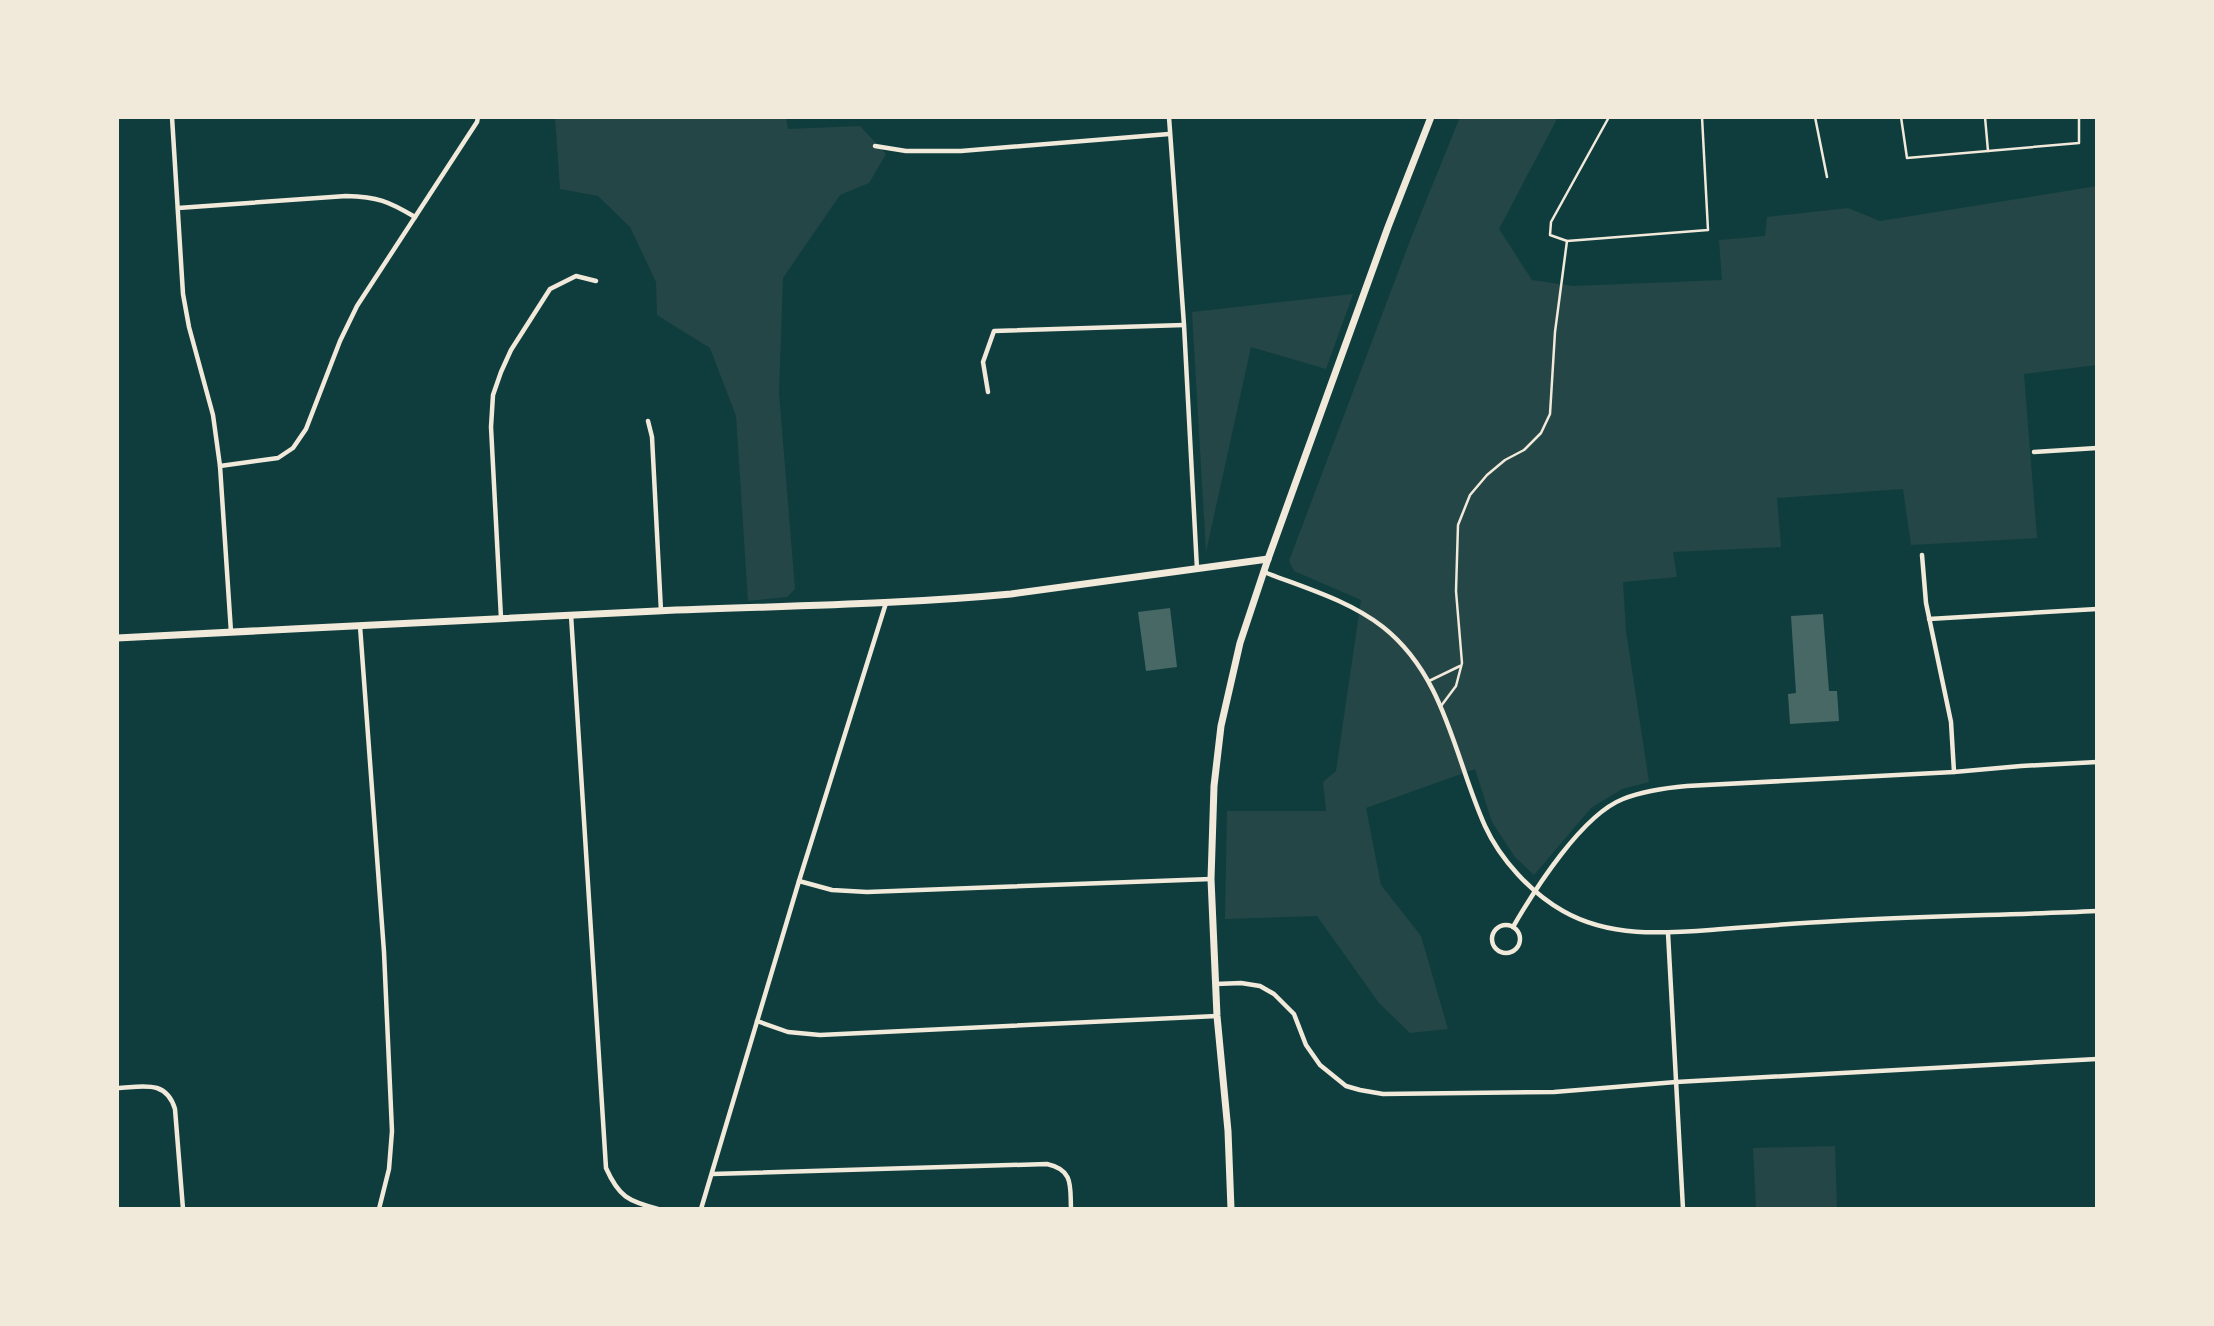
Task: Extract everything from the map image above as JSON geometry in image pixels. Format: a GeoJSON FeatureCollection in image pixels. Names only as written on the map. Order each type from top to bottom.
{"type":"FeatureCollection","features":[{"type":"Feature","properties":{"kind":"main road"},"geometry":{"type":"LineString","coordinates":[[1231,1209],[1228,1131],[1217,1016],[1211,879],[1214,786],[1222,726],[1240,643],[1268,559],[1388,227],[1431,117]]}},
{"type":"Feature","properties":{"kind":"main road"},"geometry":{"type":"LineString","coordinates":[[117,638],[501,618],[886,603],[1011,594],[1268,559]]}},
{"type":"Feature","properties":{"kind":"street"},"geometry":{"type":"LineString","coordinates":[[172,117],[185,305],[213,415],[220,466],[231,632]]}},
{"type":"Feature","properties":{"kind":"street"},"geometry":{"type":"LineString","coordinates":[[220,466],[278,458],[293,448],[306,429],[356,306],[478,117]]}},
{"type":"Feature","properties":{"kind":"street"},"geometry":{"type":"LineString","coordinates":[[1169,117],[1184,325],[1197,569]]}},
{"type":"Feature","properties":{"kind":"street"},"geometry":{"type":"LineString","coordinates":[[875,146],[906,151],[961,151],[1169,134]]}},
{"type":"Feature","properties":{"kind":"street"},"geometry":{"type":"LineString","coordinates":[[178,208],[346,196],[370,197],[390,202],[415,217]]}},
{"type":"Feature","properties":{"kind":"street"},"geometry":{"type":"LineString","coordinates":[[501,618],[491,427],[493,395],[511,349],[550,289],[576,276],[596,281]]}},
{"type":"Feature","properties":{"kind":"street"},"geometry":{"type":"LineString","coordinates":[[988,392],[983,362],[994,331],[1184,325]]}},
{"type":"Feature","properties":{"kind":"street"},"geometry":{"type":"LineString","coordinates":[[648,421],[652,438],[661,611]]}},
{"type":"Feature","properties":{"kind":"street"},"geometry":{"type":"LineString","coordinates":[[2034,453],[2097,448]]}},
{"type":"Feature","properties":{"kind":"street"},"geometry":{"type":"LineString","coordinates":[[1922,555],[1929,620],[1947,700],[1954,772]]}},
{"type":"Feature","properties":{"kind":"street"},"geometry":{"type":"LineString","coordinates":[[1264,572],[1354,607],[1385,629],[1411,655],[1429,681],[1441,706],[1486,827],[1506,860],[1535,889],[1562,910],[1596,925],[1633,932],[1668,933],[1839,921],[2097,911]]}},
{"type":"Feature","properties":{"kind":"street"},"geometry":{"type":"LineString","coordinates":[[701,1209],[886,603]]}},
{"type":"Feature","properties":{"kind":"street"},"geometry":{"type":"LineString","coordinates":[[1929,620],[2097,609]]}},
{"type":"Feature","properties":{"kind":"street"},"geometry":{"type":"LineString","coordinates":[[571,615],[606,1168],[614,1187],[631,1201],[658,1209]]}},
{"type":"Feature","properties":{"kind":"street"},"geometry":{"type":"LineString","coordinates":[[360,626],[384,951],[392,1131],[388,1169],[379,1209]]}},
{"type":"Feature","properties":{"kind":"street"},"geometry":{"type":"LineString","coordinates":[[1513,927],[1535,889],[1596,816],[1620,800],[1651,790],[2097,761]]}},
{"type":"Feature","properties":{"kind":"street"},"geometry":{"type":"LineString","coordinates":[[799,881],[832,890],[867,892],[1211,879]]}},
{"type":"Feature","properties":{"kind":"street"},"geometry":{"type":"LineString","coordinates":[[1503,925],[1513,927],[1520,935],[1519,946],[1510,953],[1499,951],[1493,943],[1494,932],[1503,925]]}},
{"type":"Feature","properties":{"kind":"street"},"geometry":{"type":"LineString","coordinates":[[1668,933],[1684,1209]]}},
{"type":"Feature","properties":{"kind":"street"},"geometry":{"type":"LineString","coordinates":[[1216,984],[1241,983],[1260,986],[1274,994],[1294,1014],[1306,1045],[1320,1065],[1346,1086],[1383,1094],[1554,1092],[1676,1082],[2097,1059]]}},
{"type":"Feature","properties":{"kind":"street"},"geometry":{"type":"LineString","coordinates":[[757,1021],[788,1032],[820,1035],[1217,1016]]}},
{"type":"Feature","properties":{"kind":"street"},"geometry":{"type":"LineString","coordinates":[[117,1088],[152,1087],[163,1091],[172,1101],[175,1109],[183,1209]]}},
{"type":"Feature","properties":{"kind":"street"},"geometry":{"type":"LineString","coordinates":[[712,1174],[1047,1164],[1066,1172],[1071,1209]]}},
{"type":"Feature","properties":{"kind":"lane"},"geometry":{"type":"LineString","coordinates":[[1609,117],[1551,222],[1550,235],[1567,241],[1708,230],[1702,117]]}},
{"type":"Feature","properties":{"kind":"lane"},"geometry":{"type":"LineString","coordinates":[[1815,117],[1827,177]]}},
{"type":"Feature","properties":{"kind":"lane"},"geometry":{"type":"LineString","coordinates":[[1901,117],[1907,158],[2079,143],[2079,117]]}},
{"type":"Feature","properties":{"kind":"lane"},"geometry":{"type":"LineString","coordinates":[[1985,117],[1988,151]]}},
{"type":"Feature","properties":{"kind":"lane"},"geometry":{"type":"LineString","coordinates":[[1441,706],[1456,686],[1462,664],[1456,591],[1458,525],[1470,495],[1505,460],[1524,450],[1541,433],[1550,414],[1555,332],[1567,241]]}},
{"type":"Feature","properties":{"kind":"lane"},"geometry":{"type":"LineString","coordinates":[[1429,681],[1457,669],[1462,664]]}},
{"type":"Feature","properties":{"kind":"shaded area"},"geometry":{"type":"Polygon","coordinates":[[[555,117],[786,117],[788,129],[860,126],[886,154],[869,183],[840,195],[783,278],[779,393],[795,589],[787,597],[748,601],[736,416],[710,348],[657,315],[656,282],[630,227],[598,196],[560,189],[555,117]]]}},
{"type":"Feature","properties":{"kind":"shaded area"},"geometry":{"type":"Polygon","coordinates":[[[1460,117],[1558,117],[1499,229],[1532,280],[1573,286],[1722,280],[1719,240],[1765,236],[1767,217],[1848,208],[1880,221],[2097,186],[2097,365],[2024,374],[2037,538],[1911,545],[1903,489],[1777,498],[1781,547],[1673,552],[1677,577],[1623,582],[1626,631],[1649,782],[1622,789],[1591,808],[1534,875],[1515,857],[1492,822],[1475,769],[1366,808],[1381,885],[1421,936],[1448,1029],[1410,1033],[1379,1003],[1317,916],[1225,919],[1227,811],[1326,811],[1323,782],[1336,771],[1361,600],[1294,571],[1289,561],[1411,238],[1460,117]]]}},
{"type":"Feature","properties":{"kind":"shaded area"},"geometry":{"type":"Polygon","coordinates":[[[1353,294],[1326,369],[1251,347],[1206,552],[1192,312],[1353,294]]]}},
{"type":"Feature","properties":{"kind":"shaded area"},"geometry":{"type":"Polygon","coordinates":[[[1835,1146],[1837,1209],[1756,1209],[1753,1148],[1835,1146]]]}},
{"type":"Feature","properties":{"kind":"building"},"geometry":{"type":"Polygon","coordinates":[[[1170,608],[1177,667],[1146,671],[1138,612],[1170,608]]]}},
{"type":"Feature","properties":{"kind":"building"},"geometry":{"type":"Polygon","coordinates":[[[1823,614],[1829,691],[1837,691],[1839,721],[1790,724],[1788,694],[1796,693],[1791,616],[1823,614]]]}}]}
